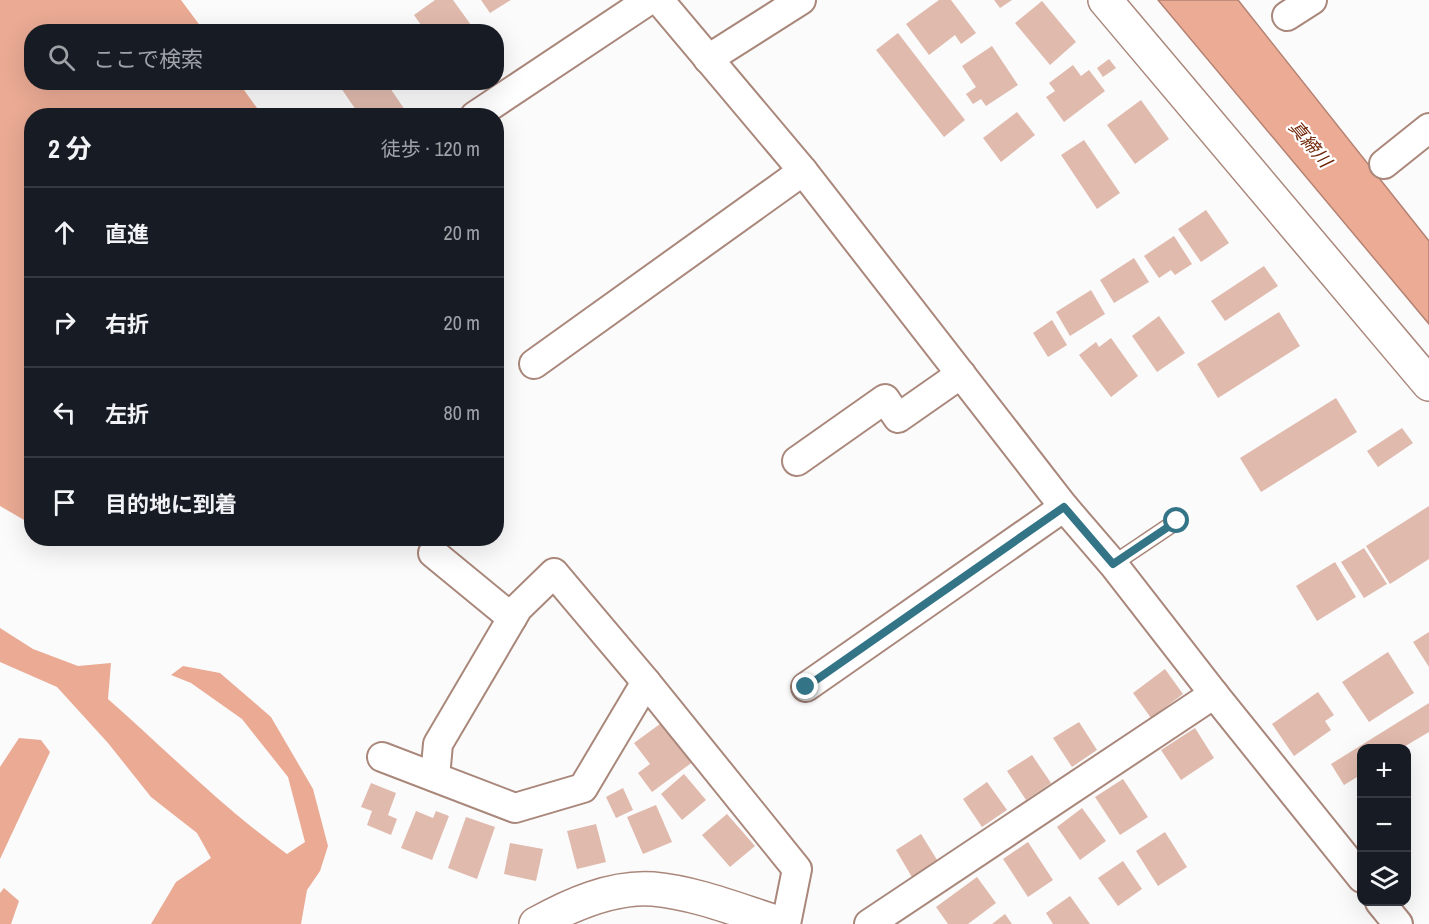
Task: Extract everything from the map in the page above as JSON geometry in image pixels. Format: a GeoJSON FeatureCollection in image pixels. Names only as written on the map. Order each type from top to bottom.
{"type":"FeatureCollection","features":[{"type":"Feature","properties":{"kind":"street"},"geometry":{"type":"LineString","coordinates":[[487,108],[649,0]]}},
{"type":"Feature","properties":{"kind":"street"},"geometry":{"type":"LineString","coordinates":[[659,0],[803,171],[1064,507],[1113,564],[1357,872]]}},
{"type":"Feature","properties":{"kind":"street"},"geometry":{"type":"LineString","coordinates":[[708,59],[801,0]]}},
{"type":"Feature","properties":{"kind":"street"},"geometry":{"type":"LineString","coordinates":[[1105,0],[1429,384]]}},
{"type":"Feature","properties":{"kind":"street"},"geometry":{"type":"LineString","coordinates":[[1287,16],[1312,0]]}},
{"type":"Feature","properties":{"kind":"street"},"geometry":{"type":"LineString","coordinates":[[1384,164],[1429,128]]}},
{"type":"Feature","properties":{"kind":"street"},"geometry":{"type":"LineString","coordinates":[[534,364],[803,171]]}},
{"type":"Feature","properties":{"kind":"street"},"geometry":{"type":"LineString","coordinates":[[797,461],[885,399],[898,418],[961,374]]}},
{"type":"Feature","properties":{"kind":"street"},"geometry":{"type":"LineString","coordinates":[[806,687],[1064,507]]}},
{"type":"Feature","properties":{"kind":"street"},"geometry":{"type":"LineString","coordinates":[[433,553],[512,618]]}},
{"type":"Feature","properties":{"kind":"street"},"geometry":{"type":"LineString","coordinates":[[435,777],[438,744],[518,608],[554,573],[646,682],[797,869],[786,924]]}},
{"type":"Feature","properties":{"kind":"street"},"geometry":{"type":"LineString","coordinates":[[382,757],[515,808],[583,788],[646,682]]}},
{"type":"Feature","properties":{"kind":"street"},"geometry":{"type":"LineString","coordinates":[[869,924],[1214,694]]}},
{"type":"Feature","properties":{"kind":"street"},"geometry":{"type":"LineString","coordinates":[[536,924],[573,904],[614,892],[652,889],[688,895],[782,924]]}},
{"type":"Feature","properties":{"kind":"street"},"geometry":{"type":"LineString","coordinates":[[1383,906],[1398,924]]}},
{"type":"Feature","properties":{"kind":"lane"},"geometry":{"type":"LineString","coordinates":[[1113,564],[1177,521]]}},
{"type":"Feature","properties":{"kind":"shaded area"},"geometry":{"type":"Polygon","coordinates":[[[0,0],[181,0],[199,24],[24,24],[24,90],[244,90],[257,108],[24,108],[24,520],[0,506],[0,0]]]}},
{"type":"Feature","properties":{"kind":"shaded area"},"geometry":{"type":"Polygon","coordinates":[[[0,628],[33,649],[78,666],[111,663],[108,699],[218,798],[287,854],[305,842],[288,777],[242,719],[191,683],[171,675],[183,666],[220,673],[271,717],[313,789],[328,846],[320,871],[307,890],[301,924],[151,924],[176,882],[211,858],[197,833],[151,797],[108,743],[57,687],[0,662],[0,628]]]}},
{"type":"Feature","properties":{"kind":"shaded area"},"geometry":{"type":"Polygon","coordinates":[[[19,738],[41,740],[50,752],[0,859],[0,767],[19,738]]]}},
{"type":"Feature","properties":{"kind":"shaded area"},"geometry":{"type":"Polygon","coordinates":[[[4,888],[19,901],[11,924],[0,924],[0,893],[4,888]]]}},
{"type":"Feature","properties":{"kind":"water","name":"真締川"},"geometry":{"type":"Polygon","coordinates":[[[1158,0],[1238,0],[1429,241],[1429,324],[1158,0]]]}},
{"type":"Feature","properties":{"kind":"building"},"geometry":{"type":"Polygon","coordinates":[[[435,0],[453,0],[470,24],[420,24],[414,15],[435,0]]]}},
{"type":"Feature","properties":{"kind":"building"},"geometry":{"type":"Polygon","coordinates":[[[481,0],[511,0],[490,13],[481,0]]]}},
{"type":"Feature","properties":{"kind":"building"},"geometry":{"type":"Polygon","coordinates":[[[939,0],[951,0],[976,33],[961,44],[955,35],[929,55],[906,24],[939,0]]]}},
{"type":"Feature","properties":{"kind":"building"},"geometry":{"type":"Polygon","coordinates":[[[994,0],[1012,0],[1000,8],[994,0]]]}},
{"type":"Feature","properties":{"kind":"building"},"geometry":{"type":"Polygon","coordinates":[[[1042,1],[1076,42],[1050,65],[1015,23],[1042,1]]]}},
{"type":"Feature","properties":{"kind":"building"},"geometry":{"type":"Polygon","coordinates":[[[898,33],[965,120],[944,137],[876,50],[898,33]]]}},
{"type":"Feature","properties":{"kind":"building"},"geometry":{"type":"Polygon","coordinates":[[[992,46],[1018,85],[986,106],[981,99],[973,104],[966,94],[976,87],[962,66],[992,46]]]}},
{"type":"Feature","properties":{"kind":"building"},"geometry":{"type":"Polygon","coordinates":[[[1109,59],[1116,68],[1103,77],[1097,68],[1109,59]]]}},
{"type":"Feature","properties":{"kind":"building"},"geometry":{"type":"Polygon","coordinates":[[[1073,65],[1081,76],[1089,70],[1105,91],[1064,122],[1046,97],[1055,91],[1049,83],[1073,65]]]}},
{"type":"Feature","properties":{"kind":"building"},"geometry":{"type":"Polygon","coordinates":[[[342,90],[391,90],[404,108],[355,108],[342,90]]]}},
{"type":"Feature","properties":{"kind":"building"},"geometry":{"type":"Polygon","coordinates":[[[1141,100],[1169,139],[1135,164],[1107,125],[1141,100]]]}},
{"type":"Feature","properties":{"kind":"building"},"geometry":{"type":"Polygon","coordinates":[[[1017,112],[1035,135],[1001,162],[983,138],[1017,112]]]}},
{"type":"Feature","properties":{"kind":"building"},"geometry":{"type":"Polygon","coordinates":[[[1084,140],[1120,193],[1097,209],[1061,155],[1084,140]]]}},
{"type":"Feature","properties":{"kind":"building"},"geometry":{"type":"Polygon","coordinates":[[[1206,210],[1229,243],[1201,262],[1178,229],[1206,210]]]}},
{"type":"Feature","properties":{"kind":"building"},"geometry":{"type":"Polygon","coordinates":[[[1174,236],[1192,264],[1175,275],[1171,270],[1159,278],[1144,256],[1174,236]]]}},
{"type":"Feature","properties":{"kind":"building"},"geometry":{"type":"Polygon","coordinates":[[[1134,258],[1149,282],[1114,303],[1100,280],[1134,258]]]}},
{"type":"Feature","properties":{"kind":"building"},"geometry":{"type":"Polygon","coordinates":[[[1264,266],[1278,286],[1225,321],[1211,301],[1264,266]]]}},
{"type":"Feature","properties":{"kind":"building"},"geometry":{"type":"Polygon","coordinates":[[[1091,290],[1105,314],[1070,336],[1056,312],[1091,290]]]}},
{"type":"Feature","properties":{"kind":"building"},"geometry":{"type":"Polygon","coordinates":[[[1279,312],[1300,346],[1218,398],[1197,364],[1279,312]]]}},
{"type":"Feature","properties":{"kind":"building"},"geometry":{"type":"Polygon","coordinates":[[[1159,316],[1185,353],[1157,372],[1132,336],[1159,316]]]}},
{"type":"Feature","properties":{"kind":"building"},"geometry":{"type":"Polygon","coordinates":[[[1052,320],[1067,345],[1048,357],[1033,333],[1052,320]]]}},
{"type":"Feature","properties":{"kind":"building"},"geometry":{"type":"Polygon","coordinates":[[[1111,338],[1138,376],[1111,397],[1079,355],[1096,342],[1099,347],[1111,338]]]}},
{"type":"Feature","properties":{"kind":"building"},"geometry":{"type":"Polygon","coordinates":[[[1336,398],[1357,432],[1261,492],[1240,458],[1336,398]]]}},
{"type":"Feature","properties":{"kind":"building"},"geometry":{"type":"Polygon","coordinates":[[[1402,428],[1413,443],[1378,467],[1367,451],[1402,428]]]}},
{"type":"Feature","properties":{"kind":"building"},"geometry":{"type":"Polygon","coordinates":[[[1429,506],[1429,559],[1390,584],[1366,546],[1429,506]]]}},
{"type":"Feature","properties":{"kind":"building"},"geometry":{"type":"Polygon","coordinates":[[[1364,548],[1387,584],[1364,598],[1341,562],[1364,548]]]}},
{"type":"Feature","properties":{"kind":"building"},"geometry":{"type":"Polygon","coordinates":[[[1335,562],[1356,597],[1317,621],[1296,586],[1335,562]]]}},
{"type":"Feature","properties":{"kind":"building"},"geometry":{"type":"Polygon","coordinates":[[[1429,632],[1429,667],[1413,642],[1429,632]]]}},
{"type":"Feature","properties":{"kind":"building"},"geometry":{"type":"Polygon","coordinates":[[[1388,652],[1414,693],[1369,722],[1342,682],[1388,652]]]}},
{"type":"Feature","properties":{"kind":"building"},"geometry":{"type":"Polygon","coordinates":[[[1165,669],[1183,694],[1151,718],[1133,693],[1165,669]]]}},
{"type":"Feature","properties":{"kind":"building"},"geometry":{"type":"Polygon","coordinates":[[[1318,692],[1334,715],[1325,721],[1331,730],[1294,756],[1272,724],[1318,692]]]}},
{"type":"Feature","properties":{"kind":"building"},"geometry":{"type":"Polygon","coordinates":[[[1429,703],[1429,732],[1409,744],[1363,744],[1429,703]]]}},
{"type":"Feature","properties":{"kind":"building"},"geometry":{"type":"Polygon","coordinates":[[[664,721],[694,761],[652,792],[638,773],[650,764],[634,743],[664,721]]]}},
{"type":"Feature","properties":{"kind":"building"},"geometry":{"type":"Polygon","coordinates":[[[1079,722],[1097,750],[1072,767],[1053,738],[1079,722]]]}},
{"type":"Feature","properties":{"kind":"building"},"geometry":{"type":"Polygon","coordinates":[[[1195,728],[1214,758],[1181,780],[1161,750],[1195,728]]]}},
{"type":"Feature","properties":{"kind":"building"},"geometry":{"type":"Polygon","coordinates":[[[1357,748],[1357,777],[1344,785],[1331,764],[1357,748]]]}},
{"type":"Feature","properties":{"kind":"building"},"geometry":{"type":"Polygon","coordinates":[[[1032,755],[1051,783],[1026,800],[1007,771],[1032,755]]]}},
{"type":"Feature","properties":{"kind":"building"},"geometry":{"type":"Polygon","coordinates":[[[684,774],[706,800],[682,820],[661,794],[684,774]]]}},
{"type":"Feature","properties":{"kind":"building"},"geometry":{"type":"Polygon","coordinates":[[[1123,779],[1148,817],[1120,835],[1095,797],[1123,779]]]}},
{"type":"Feature","properties":{"kind":"building"},"geometry":{"type":"Polygon","coordinates":[[[987,782],[1007,810],[982,827],[963,799],[987,782]]]}},
{"type":"Feature","properties":{"kind":"building"},"geometry":{"type":"Polygon","coordinates":[[[371,783],[396,793],[388,815],[397,819],[391,835],[367,825],[372,811],[361,807],[371,783]]]}},
{"type":"Feature","properties":{"kind":"building"},"geometry":{"type":"Polygon","coordinates":[[[623,788],[633,810],[616,818],[606,797],[623,788]]]}},
{"type":"Feature","properties":{"kind":"building"},"geometry":{"type":"Polygon","coordinates":[[[656,805],[672,842],[643,854],[627,817],[656,805]]]}},
{"type":"Feature","properties":{"kind":"building"},"geometry":{"type":"Polygon","coordinates":[[[1082,808],[1106,841],[1080,860],[1057,827],[1082,808]]]}},
{"type":"Feature","properties":{"kind":"building"},"geometry":{"type":"Polygon","coordinates":[[[416,811],[433,818],[436,811],[449,816],[432,860],[401,848],[416,811]]]}},
{"type":"Feature","properties":{"kind":"building"},"geometry":{"type":"Polygon","coordinates":[[[727,814],[755,846],[730,867],[702,835],[727,814]]]}},
{"type":"Feature","properties":{"kind":"building"},"geometry":{"type":"Polygon","coordinates":[[[466,817],[495,827],[477,879],[448,868],[466,817]]]}},
{"type":"Feature","properties":{"kind":"building"},"geometry":{"type":"Polygon","coordinates":[[[596,824],[606,862],[577,869],[567,831],[596,824]]]}},
{"type":"Feature","properties":{"kind":"building"},"geometry":{"type":"Polygon","coordinates":[[[1165,832],[1187,867],[1158,886],[1136,851],[1165,832]]]}},
{"type":"Feature","properties":{"kind":"building"},"geometry":{"type":"Polygon","coordinates":[[[921,834],[939,863],[913,879],[896,850],[921,834]]]}},
{"type":"Feature","properties":{"kind":"building"},"geometry":{"type":"Polygon","coordinates":[[[1028,842],[1053,880],[1028,897],[1003,859],[1028,842]]]}},
{"type":"Feature","properties":{"kind":"building"},"geometry":{"type":"Polygon","coordinates":[[[510,843],[543,849],[536,881],[504,874],[510,843]]]}},
{"type":"Feature","properties":{"kind":"building"},"geometry":{"type":"Polygon","coordinates":[[[1123,861],[1142,889],[1118,906],[1098,878],[1123,861]]]}},
{"type":"Feature","properties":{"kind":"building"},"geometry":{"type":"Polygon","coordinates":[[[977,877],[996,903],[968,924],[948,924],[936,907],[977,877]]]}},
{"type":"Feature","properties":{"kind":"building"},"geometry":{"type":"Polygon","coordinates":[[[1070,896],[1090,924],[1053,924],[1046,913],[1070,896]]]}},
{"type":"Feature","properties":{"kind":"building"},"geometry":{"type":"Polygon","coordinates":[[[1005,914],[1012,924],[992,924],[1005,914]]]}},
{"type":"Feature","properties":{"kind":"route"},"geometry":{"type":"LineString","coordinates":[[806,687],[1064,507],[1113,564],[1177,521]]}}]}
